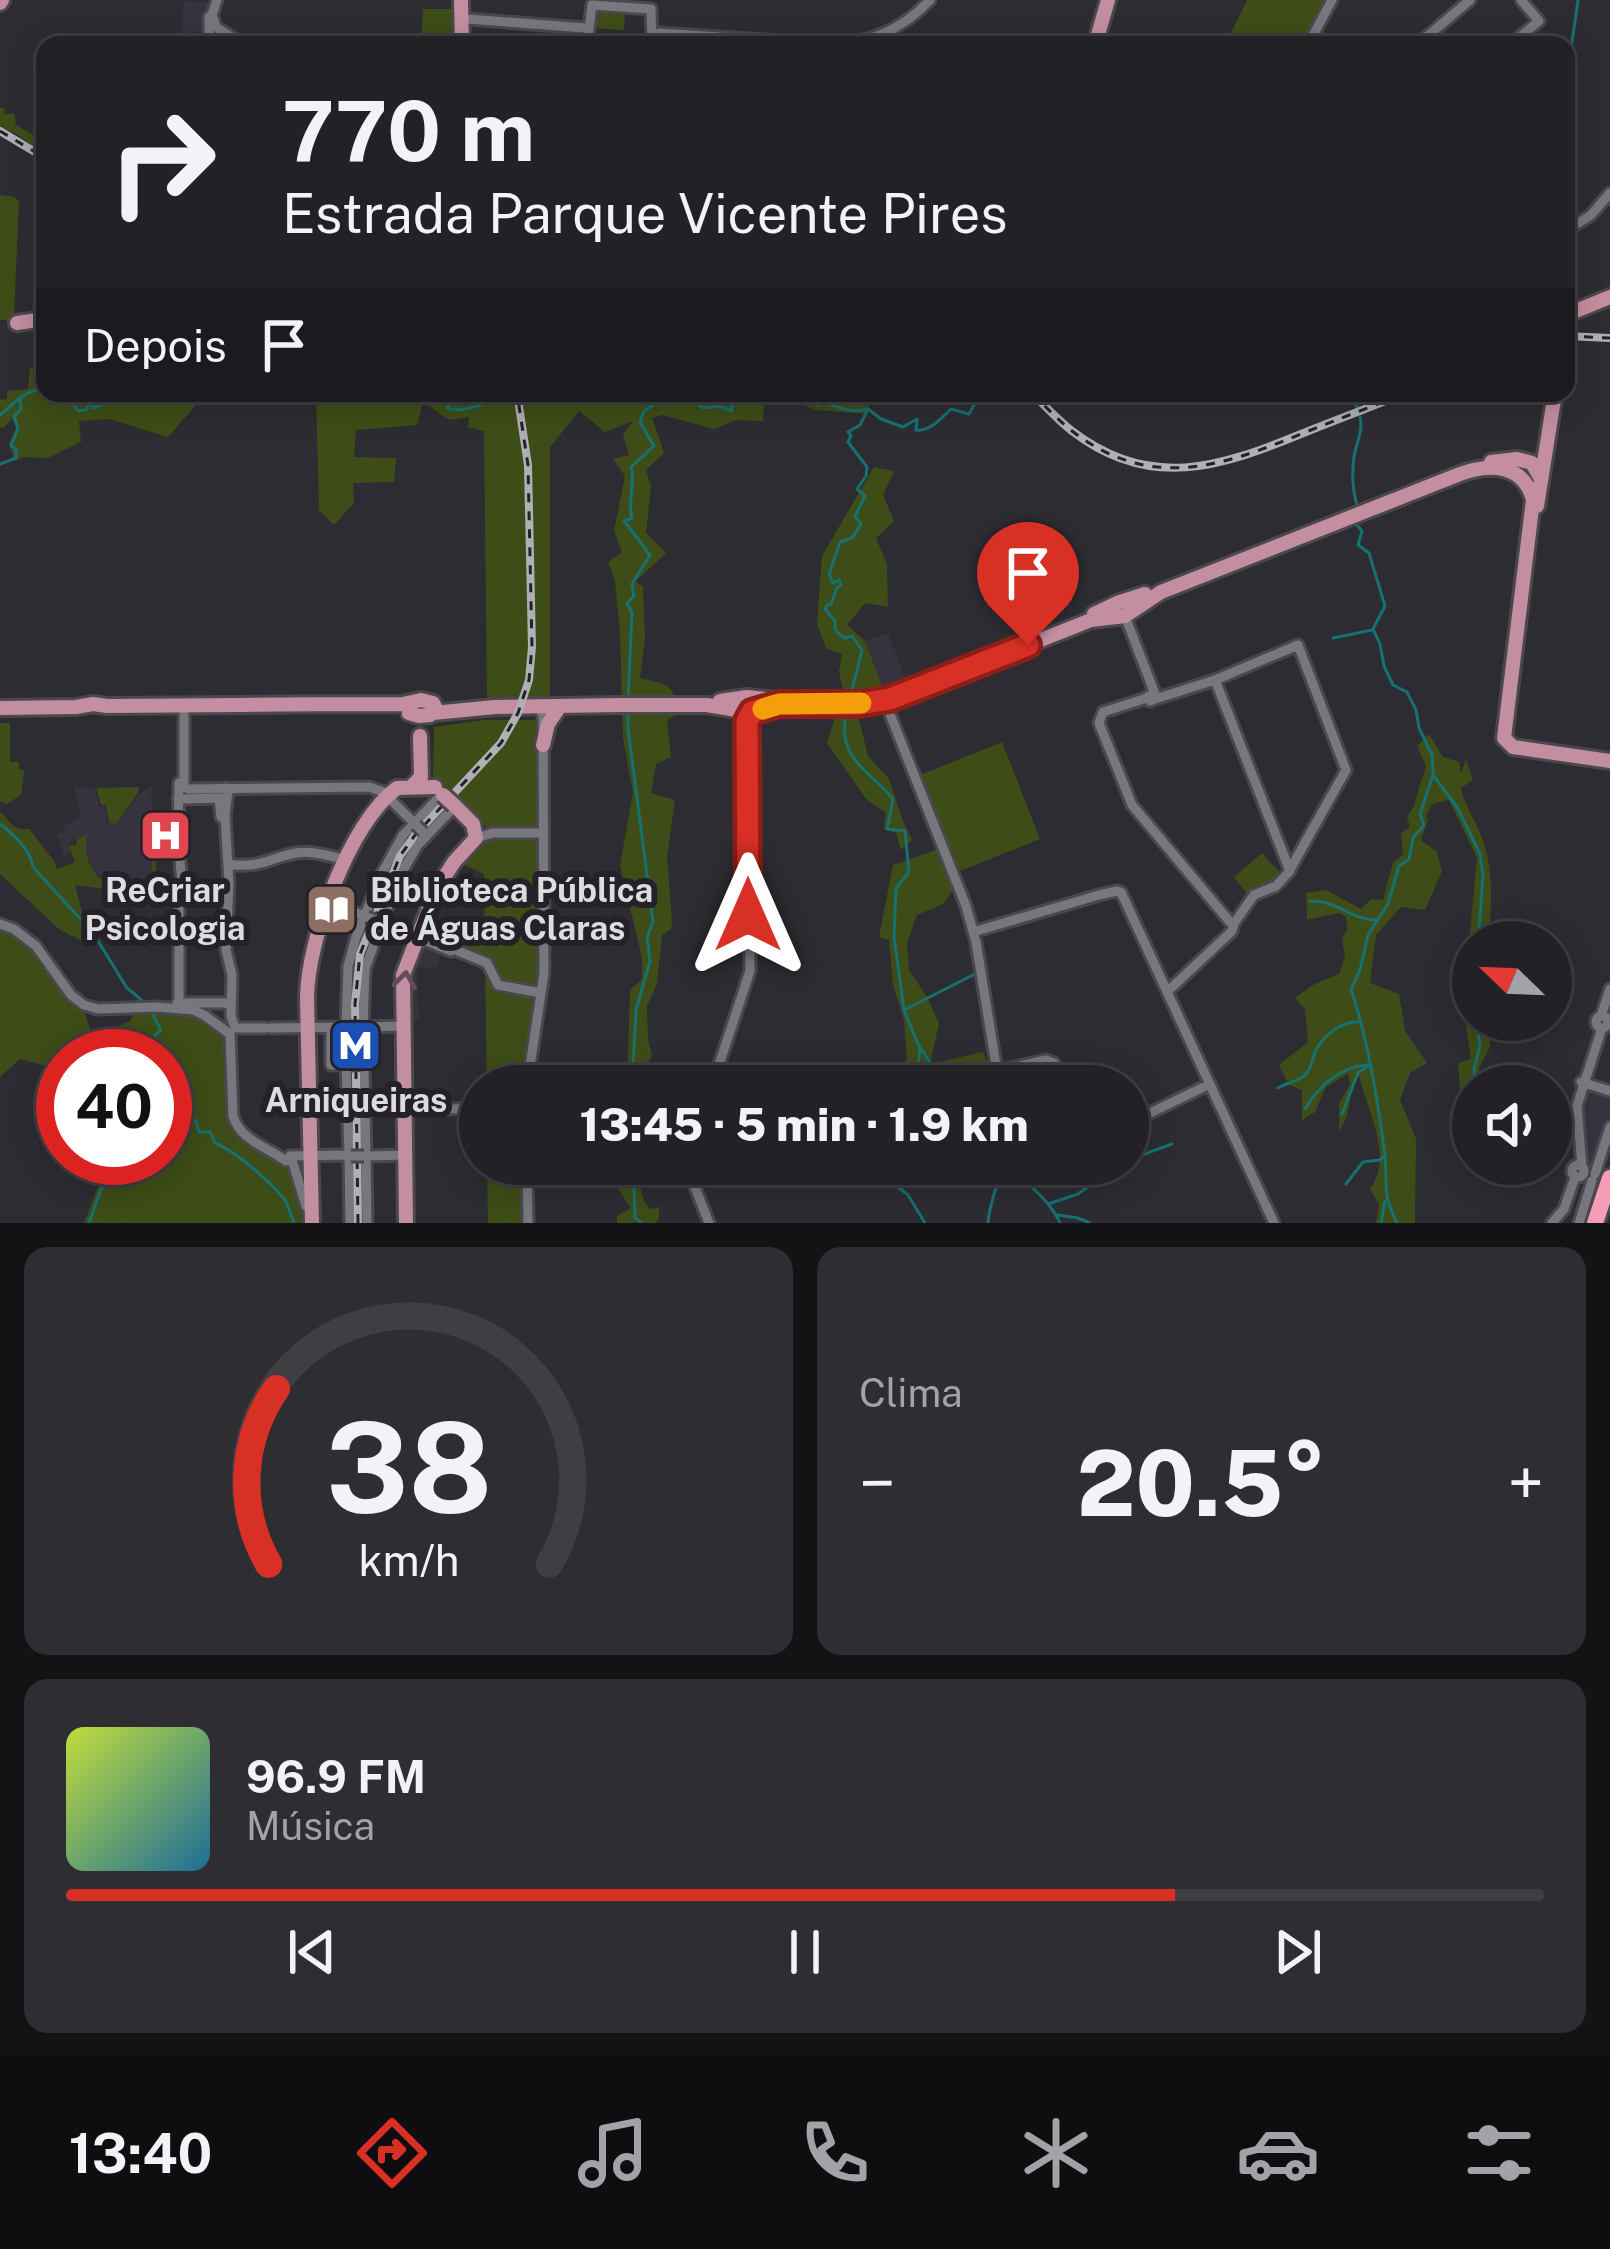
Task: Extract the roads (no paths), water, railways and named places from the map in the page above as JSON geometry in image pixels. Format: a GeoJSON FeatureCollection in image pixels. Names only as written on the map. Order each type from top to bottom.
{"type":"FeatureCollection","features":[{"type":"Feature","properties":{"kind":"highway"},"geometry":{"type":"LineString","coordinates":[[1595,1178],[1599,1223]]}},
{"type":"Feature","properties":{"kind":"main road"},"geometry":{"type":"LineString","coordinates":[[1103,36],[1110,2]]}},
{"type":"Feature","properties":{"kind":"main road"},"geometry":{"type":"LineString","coordinates":[[1575,308],[1610,294]]}},
{"type":"Feature","properties":{"kind":"main road"},"geometry":{"type":"LineString","coordinates":[[747,709],[782,700],[876,698],[1122,611],[1472,465],[1532,463],[1541,459],[1551,402]]}},
{"type":"Feature","properties":{"kind":"main road"},"geometry":{"type":"LineString","coordinates":[[1552,402],[1546,456],[1533,500],[1514,739],[1608,759]]}},
{"type":"Feature","properties":{"kind":"main road"},"geometry":{"type":"LineString","coordinates":[[1532,463],[1536,484]]}},
{"type":"Feature","properties":{"kind":"main road"},"geometry":{"type":"LineString","coordinates":[[1513,465],[1522,478],[1536,484]]}},
{"type":"Feature","properties":{"kind":"main road"},"geometry":{"type":"LineString","coordinates":[[0,710],[388,708],[422,719],[457,707],[570,701],[747,709],[779,704],[887,703],[961,670]]}},
{"type":"Feature","properties":{"kind":"main road"},"geometry":{"type":"LineString","coordinates":[[457,707],[629,703]]}},
{"type":"Feature","properties":{"kind":"main road"},"geometry":{"type":"LineString","coordinates":[[543,746],[548,724],[560,706]]}},
{"type":"Feature","properties":{"kind":"main road"},"geometry":{"type":"LineString","coordinates":[[93,709],[257,708]]}},
{"type":"Feature","properties":{"kind":"main road"},"geometry":{"type":"LineString","coordinates":[[406,1223],[403,976],[442,878],[475,831],[436,792],[422,719]]}},
{"type":"Feature","properties":{"kind":"main road"},"geometry":{"type":"LineString","coordinates":[[309,1223],[295,1157],[314,942],[343,861],[386,795],[400,787],[436,792]]}},
{"type":"Feature","properties":{"kind":"street"},"geometry":{"type":"LineString","coordinates":[[215,0],[213,21],[227,36]]}},
{"type":"Feature","properties":{"kind":"street"},"geometry":{"type":"LineString","coordinates":[[212,36],[208,24],[215,0]]}},
{"type":"Feature","properties":{"kind":"street"},"geometry":{"type":"LineString","coordinates":[[868,36],[897,26],[928,0]]}},
{"type":"Feature","properties":{"kind":"street"},"geometry":{"type":"LineString","coordinates":[[1315,36],[1334,0]]}},
{"type":"Feature","properties":{"kind":"street"},"geometry":{"type":"LineString","coordinates":[[1428,36],[1470,0]]}},
{"type":"Feature","properties":{"kind":"street"},"geometry":{"type":"LineString","coordinates":[[1521,0],[1539,21],[1521,36]]}},
{"type":"Feature","properties":{"kind":"street"},"geometry":{"type":"LineString","coordinates":[[589,36],[590,7],[594,5],[651,9],[652,35],[719,36]]}},
{"type":"Feature","properties":{"kind":"street"},"geometry":{"type":"LineString","coordinates":[[469,11],[507,20],[589,26]]}},
{"type":"Feature","properties":{"kind":"street"},"geometry":{"type":"LineString","coordinates":[[1575,226],[1610,194]]}},
{"type":"Feature","properties":{"kind":"street"},"geometry":{"type":"LineString","coordinates":[[1122,611],[1154,697]]}},
{"type":"Feature","properties":{"kind":"street"},"geometry":{"type":"LineString","coordinates":[[1168,991],[1233,922],[1248,906],[1255,895],[1276,886],[1290,871],[1346,770],[1298,645],[1215,680],[1103,712],[1100,718],[1132,805],[1233,922]]}},
{"type":"Feature","properties":{"kind":"street"},"geometry":{"type":"LineString","coordinates":[[1215,680],[1290,871]]}},
{"type":"Feature","properties":{"kind":"street"},"geometry":{"type":"LineString","coordinates":[[887,703],[966,905],[996,1065]]}},
{"type":"Feature","properties":{"kind":"street"},"geometry":{"type":"LineString","coordinates":[[530,1065],[544,949],[543,715],[538,707]]}},
{"type":"Feature","properties":{"kind":"street"},"geometry":{"type":"LineString","coordinates":[[719,1065],[750,971],[747,709]]}},
{"type":"Feature","properties":{"kind":"street"},"geometry":{"type":"LineString","coordinates":[[175,1006],[182,866],[181,711]]}},
{"type":"Feature","properties":{"kind":"street"},"geometry":{"type":"LineString","coordinates":[[182,785],[226,795]]}},
{"type":"Feature","properties":{"kind":"street"},"geometry":{"type":"LineString","coordinates":[[178,799],[369,788],[386,795],[420,829]]}},
{"type":"Feature","properties":{"kind":"street"},"geometry":{"type":"LineString","coordinates":[[359,1027],[348,966],[403,868],[436,792]]}},
{"type":"Feature","properties":{"kind":"street"},"geometry":{"type":"LineString","coordinates":[[350,1223],[349,1156],[372,919],[387,860],[420,829],[436,792]]}},
{"type":"Feature","properties":{"kind":"street"},"geometry":{"type":"LineString","coordinates":[[226,795],[224,939],[232,972],[236,1126],[246,1136],[295,1157],[405,1154]]}},
{"type":"Feature","properties":{"kind":"street"},"geometry":{"type":"LineString","coordinates":[[475,831],[541,829]]}},
{"type":"Feature","properties":{"kind":"street"},"geometry":{"type":"LineString","coordinates":[[223,831],[230,866],[224,939]]}},
{"type":"Feature","properties":{"kind":"street"},"geometry":{"type":"LineString","coordinates":[[230,866],[304,852],[343,861]]}},
{"type":"Feature","properties":{"kind":"street"},"geometry":{"type":"LineString","coordinates":[[973,932],[1121,892],[1272,1221]]}},
{"type":"Feature","properties":{"kind":"street"},"geometry":{"type":"LineString","coordinates":[[329,903],[487,963],[498,985],[540,992]]}},
{"type":"Feature","properties":{"kind":"street"},"geometry":{"type":"LineString","coordinates":[[0,920],[40,947],[73,994],[85,1003],[204,1009],[268,1029],[402,1026]]}},
{"type":"Feature","properties":{"kind":"street"},"geometry":{"type":"LineString","coordinates":[[1605,1023],[1610,989]]}},
{"type":"Feature","properties":{"kind":"street"},"geometry":{"type":"LineString","coordinates":[[1595,1178],[1573,1117],[1610,1004]]}},
{"type":"Feature","properties":{"kind":"street"},"geometry":{"type":"LineString","coordinates":[[204,1009],[232,1020]]}},
{"type":"Feature","properties":{"kind":"street"},"geometry":{"type":"LineString","coordinates":[[331,1028],[331,1065],[356,1065]]}},
{"type":"Feature","properties":{"kind":"street"},"geometry":{"type":"LineString","coordinates":[[1024,1065],[1046,1060],[1055,1065]]}},
{"type":"Feature","properties":{"kind":"street"},"geometry":{"type":"LineString","coordinates":[[356,1065],[366,1155],[367,1223]]}},
{"type":"Feature","properties":{"kind":"street"},"geometry":{"type":"LineString","coordinates":[[1585,1081],[1610,1088]]}},
{"type":"Feature","properties":{"kind":"street"},"geometry":{"type":"LineString","coordinates":[[1149,1113],[1210,1084]]}},
{"type":"Feature","properties":{"kind":"street"},"geometry":{"type":"LineString","coordinates":[[404,1108],[459,1108]]}},
{"type":"Feature","properties":{"kind":"street"},"geometry":{"type":"LineString","coordinates":[[1580,1223],[1610,1127]]}},
{"type":"Feature","properties":{"kind":"street"},"geometry":{"type":"LineString","coordinates":[[295,1157],[309,1223]]}},
{"type":"Feature","properties":{"kind":"street"},"geometry":{"type":"LineString","coordinates":[[1554,1223],[1595,1178]]}},
{"type":"Feature","properties":{"kind":"street"},"geometry":{"type":"LineString","coordinates":[[527,1185],[528,1223]]}},
{"type":"Feature","properties":{"kind":"street"},"geometry":{"type":"LineString","coordinates":[[695,1185],[710,1223]]}},
{"type":"Feature","properties":{"kind":"waterway"},"geometry":{"type":"LineString","coordinates":[[1573,36],[1578,0]]}},
{"type":"Feature","properties":{"kind":"waterway"},"geometry":{"type":"LineString","coordinates":[[0,415],[36,391]]}},
{"type":"Feature","properties":{"kind":"waterway"},"geometry":{"type":"LineString","coordinates":[[0,464],[16,458],[11,446],[18,429],[14,416],[21,409],[20,398]]}},
{"type":"Feature","properties":{"kind":"waterway"},"geometry":{"type":"LineString","coordinates":[[72,402],[78,411],[86,410],[90,402]]}},
{"type":"Feature","properties":{"kind":"waterway"},"geometry":{"type":"LineString","coordinates":[[90,402],[93,408],[109,402]]}},
{"type":"Feature","properties":{"kind":"waterway"},"geometry":{"type":"LineString","coordinates":[[438,402],[449,402]]}},
{"type":"Feature","properties":{"kind":"waterway"},"geometry":{"type":"LineString","coordinates":[[452,402],[447,408],[455,410],[483,402]]}},
{"type":"Feature","properties":{"kind":"waterway"},"geometry":{"type":"LineString","coordinates":[[628,699],[632,613],[627,603],[634,596],[632,584],[650,555],[624,521],[632,518],[631,467],[654,446],[640,422],[644,411],[658,402]]}},
{"type":"Feature","properties":{"kind":"waterway"},"geometry":{"type":"LineString","coordinates":[[696,402],[703,408],[720,406],[732,411],[731,402]]}},
{"type":"Feature","properties":{"kind":"waterway"},"geometry":{"type":"LineString","coordinates":[[814,402],[820,402]]}},
{"type":"Feature","properties":{"kind":"waterway"},"geometry":{"type":"LineString","coordinates":[[824,402],[850,410],[868,409],[903,427],[917,419],[916,430],[935,424],[951,409],[969,414],[976,402]]}},
{"type":"Feature","properties":{"kind":"waterway"},"geometry":{"type":"LineString","coordinates":[[1355,402],[1357,408]]}},
{"type":"Feature","properties":{"kind":"waterway"},"geometry":{"type":"LineString","coordinates":[[850,698],[862,650],[852,636],[844,638],[835,630],[835,621],[825,609],[841,585],[839,580],[833,583],[829,574],[840,542],[852,538],[861,524],[855,516],[865,496],[857,489],[867,467],[848,442],[848,432],[860,425],[868,409]]}},
{"type":"Feature","properties":{"kind":"waterway"},"geometry":{"type":"LineString","coordinates":[[1357,506],[1353,469],[1360,417]]}},
{"type":"Feature","properties":{"kind":"waterway"},"geometry":{"type":"LineString","coordinates":[[1357,522],[1362,531],[1358,545],[1369,553],[1385,606],[1373,629],[1384,666],[1393,685],[1407,692],[1432,755],[1433,775],[1457,807],[1480,854],[1480,921]]}},
{"type":"Feature","properties":{"kind":"waterway"},"geometry":{"type":"LineString","coordinates":[[1333,638],[1372,630]]}},
{"type":"Feature","properties":{"kind":"waterway"},"geometry":{"type":"LineString","coordinates":[[847,708],[844,725],[849,750],[893,799],[887,829],[905,831],[909,872],[896,888],[894,937],[904,1010],[932,1065]]}},
{"type":"Feature","properties":{"kind":"waterway"},"geometry":{"type":"LineString","coordinates":[[628,709],[653,922],[647,937],[650,961],[636,1010],[633,1065]]}},
{"type":"Feature","properties":{"kind":"waterway"},"geometry":{"type":"LineString","coordinates":[[1397,1223],[1387,1194],[1371,1068],[1351,989],[1368,935],[1388,904],[1399,866],[1409,859],[1413,838],[1424,825],[1420,814],[1433,775]]}},
{"type":"Feature","properties":{"kind":"waterway"},"geometry":{"type":"LineString","coordinates":[[0,824],[21,843],[33,867],[93,933],[127,988],[144,1002]]}},
{"type":"Feature","properties":{"kind":"waterway"},"geometry":{"type":"LineString","coordinates":[[1310,901],[1375,920]]}},
{"type":"Feature","properties":{"kind":"waterway"},"geometry":{"type":"LineString","coordinates":[[906,1009],[975,974]]}},
{"type":"Feature","properties":{"kind":"waterway"},"geometry":{"type":"LineString","coordinates":[[151,1012],[160,1029]]}},
{"type":"Feature","properties":{"kind":"waterway"},"geometry":{"type":"LineString","coordinates":[[1278,1088],[1305,1075],[1330,1033],[1358,1022]]}},
{"type":"Feature","properties":{"kind":"waterway"},"geometry":{"type":"LineString","coordinates":[[1475,1065],[1479,1041]]}},
{"type":"Feature","properties":{"kind":"waterway"},"geometry":{"type":"LineString","coordinates":[[918,1065],[920,1049]]}},
{"type":"Feature","properties":{"kind":"waterway"},"geometry":{"type":"LineString","coordinates":[[1305,1109],[1331,1079],[1368,1065]]}},
{"type":"Feature","properties":{"kind":"waterway"},"geometry":{"type":"LineString","coordinates":[[1342,1114],[1358,1073],[1369,1065]]}},
{"type":"Feature","properties":{"kind":"waterway"},"geometry":{"type":"LineString","coordinates":[[192,1119],[199,1132],[210,1132],[215,1143],[254,1169],[287,1203]]}},
{"type":"Feature","properties":{"kind":"waterway"},"geometry":{"type":"LineString","coordinates":[[1149,1152],[1172,1144]]}},
{"type":"Feature","properties":{"kind":"waterway"},"geometry":{"type":"LineString","coordinates":[[1346,1184],[1363,1162],[1385,1155]]}},
{"type":"Feature","properties":{"kind":"waterway"},"geometry":{"type":"LineString","coordinates":[[89,1223],[104,1185]]}},
{"type":"Feature","properties":{"kind":"waterway"},"geometry":{"type":"LineString","coordinates":[[634,1185],[635,1218],[642,1223]]}},
{"type":"Feature","properties":{"kind":"waterway"},"geometry":{"type":"LineString","coordinates":[[895,1185],[908,1195],[925,1223]]}},
{"type":"Feature","properties":{"kind":"waterway"},"geometry":{"type":"LineString","coordinates":[[988,1223],[996,1185]]}},
{"type":"Feature","properties":{"kind":"waterway"},"geometry":{"type":"LineString","coordinates":[[1029,1185],[1060,1223]]}},
{"type":"Feature","properties":{"kind":"waterway"},"geometry":{"type":"LineString","coordinates":[[1048,1204],[1090,1185]]}},
{"type":"Feature","properties":{"kind":"waterway"},"geometry":{"type":"LineString","coordinates":[[1381,1223],[1385,1201]]}},
{"type":"Feature","properties":{"kind":"waterway"},"geometry":{"type":"LineString","coordinates":[[287,1204],[294,1223]]}},
{"type":"Feature","properties":{"kind":"waterway"},"geometry":{"type":"LineString","coordinates":[[1058,1215],[1090,1223]]}},
{"type":"Feature","properties":{"kind":"railway"},"geometry":{"type":"LineString","coordinates":[[0,131],[36,153]]}},
{"type":"Feature","properties":{"kind":"railway"},"geometry":{"type":"LineString","coordinates":[[1575,336],[1610,338]]}},
{"type":"Feature","properties":{"kind":"railway"},"geometry":{"type":"LineString","coordinates":[[358,1223],[355,1004],[360,954],[400,856],[501,743],[529,680],[528,465],[518,402]]}},
{"type":"Feature","properties":{"kind":"railway"},"geometry":{"type":"LineString","coordinates":[[1041,402],[1101,450],[1157,467],[1242,456],[1382,402]]}},
{"type":"Feature","properties":{"kind":"place","name":"ReCriar Psicologia"},"geometry":{"type":"Point","coordinates":[165,836]}},
{"type":"Feature","properties":{"kind":"place","name":"Biblioteca Pública de Águas Claras"},"geometry":{"type":"Point","coordinates":[331,909]}},
{"type":"Feature","properties":{"kind":"place","name":"Arniqueiras"},"geometry":{"type":"Point","coordinates":[356,1046]}}]}
